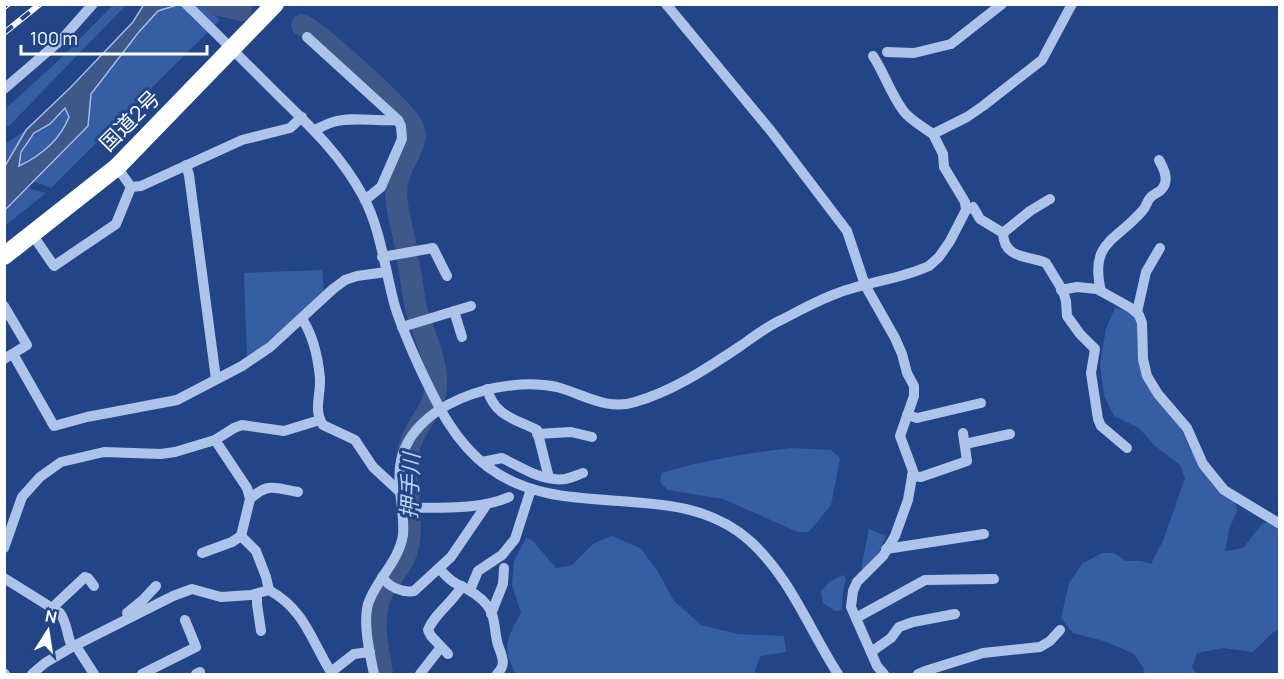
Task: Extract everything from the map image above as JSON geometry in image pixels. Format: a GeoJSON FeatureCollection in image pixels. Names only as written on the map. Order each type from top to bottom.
{"type":"FeatureCollection","features":[{"type":"Feature","properties":{"kind":"highway","name":"国道2号"},"geometry":{"type":"LineString","coordinates":[[4,256],[117,166],[233,50],[275,4]]}},
{"type":"Feature","properties":{"kind":"street"},"geometry":{"type":"LineString","coordinates":[[4,89],[62,39],[93,4]]}},
{"type":"Feature","properties":{"kind":"street"},"geometry":{"type":"LineString","coordinates":[[186,4],[302,117],[340,158],[365,200],[402,327],[440,409],[457,437],[482,462],[500,475],[531,489],[581,499],[670,506],[707,515],[735,529],[750,541],[778,571],[838,675]]}},
{"type":"Feature","properties":{"kind":"street"},"geometry":{"type":"LineString","coordinates":[[666,4],[771,131],[847,231],[865,285],[895,338],[902,354],[906,374],[914,386],[914,396],[900,436],[911,464],[912,477],[908,500],[894,536],[883,556],[857,582],[851,607],[877,666],[884,675]]}},
{"type":"Feature","properties":{"kind":"street"},"geometry":{"type":"LineString","coordinates":[[887,52],[914,53],[951,44],[1002,4]]}},
{"type":"Feature","properties":{"kind":"street"},"geometry":{"type":"LineString","coordinates":[[933,134],[967,117],[1042,60],[1072,4]]}},
{"type":"Feature","properties":{"kind":"street"},"geometry":{"type":"LineString","coordinates":[[308,37],[398,120],[401,126],[402,139],[381,187],[365,200]]}},
{"type":"Feature","properties":{"kind":"street"},"geometry":{"type":"LineString","coordinates":[[374,675],[366,613],[369,600],[400,548],[403,533],[400,467],[406,444],[419,426],[440,409],[487,390],[538,384],[557,387],[607,404],[632,403],[680,384],[777,322],[837,293],[920,270],[939,257],[966,210],[965,202],[944,167],[942,154],[933,134],[914,120],[900,105],[873,56]]}},
{"type":"Feature","properties":{"kind":"street"},"geometry":{"type":"LineString","coordinates":[[132,187],[141,186],[242,140],[290,128],[302,117]]}},
{"type":"Feature","properties":{"kind":"street"},"geometry":{"type":"LineString","coordinates":[[314,130],[334,122],[350,120],[398,120]]}},
{"type":"Feature","properties":{"kind":"street"},"geometry":{"type":"LineString","coordinates":[[1101,291],[1098,280],[1103,248],[1144,209],[1149,198],[1163,188],[1166,178],[1159,160]]}},
{"type":"Feature","properties":{"kind":"street"},"geometry":{"type":"LineString","coordinates":[[186,165],[216,379]]}},
{"type":"Feature","properties":{"kind":"street"},"geometry":{"type":"LineString","coordinates":[[117,166],[132,187]]}},
{"type":"Feature","properties":{"kind":"street"},"geometry":{"type":"LineString","coordinates":[[32,234],[54,266],[116,224],[132,187]]}},
{"type":"Feature","properties":{"kind":"street"},"geometry":{"type":"LineString","coordinates":[[1003,233],[1030,211],[1050,199]]}},
{"type":"Feature","properties":{"kind":"street"},"geometry":{"type":"LineString","coordinates":[[966,210],[973,207],[980,219],[1003,233]]}},
{"type":"Feature","properties":{"kind":"street"},"geometry":{"type":"LineString","coordinates":[[1003,233],[1003,240],[1017,256],[1046,263],[1066,301],[1067,316],[1095,349],[1091,373],[1098,419],[1108,433],[1127,448]]}},
{"type":"Feature","properties":{"kind":"street"},"geometry":{"type":"LineString","coordinates":[[382,256],[433,248],[447,276]]}},
{"type":"Feature","properties":{"kind":"street"},"geometry":{"type":"LineString","coordinates":[[1137,312],[1146,272],[1160,248]]}},
{"type":"Feature","properties":{"kind":"street"},"geometry":{"type":"LineString","coordinates":[[4,306],[27,345],[9,356],[54,426],[87,417],[177,400],[242,366],[270,347],[345,280],[386,272]]}},
{"type":"Feature","properties":{"kind":"street"},"geometry":{"type":"LineString","coordinates":[[1061,290],[1088,287],[1101,291],[1137,312],[1142,323],[1141,346],[1148,376],[1158,394],[1187,428],[1203,464],[1224,490],[1280,524]]}},
{"type":"Feature","properties":{"kind":"street"},"geometry":{"type":"LineString","coordinates":[[402,327],[471,306]]}},
{"type":"Feature","properties":{"kind":"street"},"geometry":{"type":"LineString","coordinates":[[454,311],[462,337]]}},
{"type":"Feature","properties":{"kind":"street"},"geometry":{"type":"LineString","coordinates":[[302,319],[310,331],[320,376],[318,414],[320,420],[323,425],[355,440],[373,467],[400,492]]}},
{"type":"Feature","properties":{"kind":"street"},"geometry":{"type":"LineString","coordinates":[[487,390],[490,398],[504,415],[537,430],[549,478]]}},
{"type":"Feature","properties":{"kind":"street"},"geometry":{"type":"LineString","coordinates":[[907,416],[917,418],[981,403]]}},
{"type":"Feature","properties":{"kind":"street"},"geometry":{"type":"LineString","coordinates":[[4,548],[22,497],[39,477],[61,462],[104,452],[161,454],[198,447],[242,426],[284,431],[320,420]]}},
{"type":"Feature","properties":{"kind":"street"},"geometry":{"type":"LineString","coordinates":[[537,434],[572,432],[592,436]]}},
{"type":"Feature","properties":{"kind":"street"},"geometry":{"type":"LineString","coordinates":[[912,477],[921,477],[967,461],[964,438],[1010,434]]}},
{"type":"Feature","properties":{"kind":"street"},"geometry":{"type":"LineString","coordinates":[[202,553],[232,542],[241,536],[250,499],[247,488],[215,440]]}},
{"type":"Feature","properties":{"kind":"street"},"geometry":{"type":"LineString","coordinates":[[482,462],[502,458],[549,478],[565,479],[583,472]]}},
{"type":"Feature","properties":{"kind":"street"},"geometry":{"type":"LineString","coordinates":[[250,499],[260,489],[267,487],[298,492]]}},
{"type":"Feature","properties":{"kind":"street"},"geometry":{"type":"LineString","coordinates":[[420,675],[445,650],[428,630],[456,596],[466,588],[478,571],[502,555],[515,539],[531,489]]}},
{"type":"Feature","properties":{"kind":"street"},"geometry":{"type":"LineString","coordinates":[[402,508],[488,504],[509,497]]}},
{"type":"Feature","properties":{"kind":"street"},"geometry":{"type":"LineString","coordinates":[[382,578],[394,588],[407,592],[414,591],[462,544],[488,504]]}},
{"type":"Feature","properties":{"kind":"street"},"geometry":{"type":"LineString","coordinates":[[886,549],[984,534]]}},
{"type":"Feature","properties":{"kind":"street"},"geometry":{"type":"LineString","coordinates":[[241,536],[256,552],[269,590]]}},
{"type":"Feature","properties":{"kind":"street"},"geometry":{"type":"LineString","coordinates":[[491,614],[503,584],[504,568]]}},
{"type":"Feature","properties":{"kind":"street"},"geometry":{"type":"LineString","coordinates":[[439,569],[449,579],[466,588],[488,605],[504,660],[497,675]]}},
{"type":"Feature","properties":{"kind":"street"},"geometry":{"type":"LineString","coordinates":[[52,608],[85,577],[94,586]]}},
{"type":"Feature","properties":{"kind":"street"},"geometry":{"type":"LineString","coordinates":[[4,578],[52,608],[65,619],[67,637],[94,675]]}},
{"type":"Feature","properties":{"kind":"street"},"geometry":{"type":"LineString","coordinates":[[856,618],[925,580],[994,579]]}},
{"type":"Feature","properties":{"kind":"street"},"geometry":{"type":"LineString","coordinates":[[125,619],[126,614],[156,585]]}},
{"type":"Feature","properties":{"kind":"street"},"geometry":{"type":"LineString","coordinates":[[32,675],[45,663],[74,646],[125,619],[192,589],[221,597],[257,594],[269,590],[282,597],[298,614],[330,673],[354,654],[370,652]]}},
{"type":"Feature","properties":{"kind":"street"},"geometry":{"type":"LineString","coordinates":[[257,594],[256,604],[261,632]]}},
{"type":"Feature","properties":{"kind":"street"},"geometry":{"type":"LineString","coordinates":[[871,652],[891,638],[899,627],[955,614]]}},
{"type":"Feature","properties":{"kind":"street"},"geometry":{"type":"LineString","coordinates":[[142,675],[196,647],[185,620]]}},
{"type":"Feature","properties":{"kind":"street"},"geometry":{"type":"LineString","coordinates":[[918,675],[924,671],[983,653],[1040,647],[1050,642],[1060,630]]}},
{"type":"Feature","properties":{"kind":"shaded area"},"geometry":{"type":"Polygon","coordinates":[[[114,4],[126,5],[8,127],[5,123],[5,109],[57,62],[114,4]]]}},
{"type":"Feature","properties":{"kind":"shaded area"},"geometry":{"type":"Polygon","coordinates":[[[144,4],[177,5],[158,11],[138,33],[91,94],[88,126],[5,210],[5,166],[26,130],[133,22],[144,4]],[[65,108],[50,124],[34,133],[21,152],[19,166],[55,140],[69,117],[65,108]]]}},
{"type":"Feature","properties":{"kind":"shaded area"},"geometry":{"type":"Polygon","coordinates":[[[177,5],[202,5],[220,20],[51,188],[33,181],[88,126],[91,94],[138,33],[158,11],[177,5]]]}},
{"type":"Feature","properties":{"kind":"shaded area"},"geometry":{"type":"Polygon","coordinates":[[[65,107],[69,117],[55,140],[34,157],[18,166],[21,155],[31,139],[65,107]]]}},
{"type":"Feature","properties":{"kind":"shaded area"},"geometry":{"type":"Polygon","coordinates":[[[26,130],[6,163],[5,166],[5,144],[26,130]]]}},
{"type":"Feature","properties":{"kind":"shaded area"},"geometry":{"type":"Polygon","coordinates":[[[27,188],[46,193],[5,226],[5,210],[27,188]]]}},
{"type":"Feature","properties":{"kind":"shaded area"},"geometry":{"type":"Polygon","coordinates":[[[322,270],[324,293],[247,359],[244,273],[322,270]]]}},
{"type":"Feature","properties":{"kind":"shaded area"},"geometry":{"type":"Polygon","coordinates":[[[1115,308],[1127,310],[1138,320],[1147,386],[1178,421],[1189,447],[1206,472],[1233,494],[1237,511],[1229,529],[1225,551],[1243,548],[1263,523],[1276,522],[1279,528],[1279,630],[1272,633],[1253,652],[1223,648],[1197,653],[1192,667],[1197,674],[1143,674],[1144,669],[1134,654],[1104,641],[1073,633],[1061,618],[1069,583],[1083,563],[1102,553],[1114,553],[1126,561],[1151,564],[1163,541],[1185,478],[1180,465],[1154,445],[1139,428],[1114,416],[1104,396],[1100,363],[1106,329],[1115,308]]]}},
{"type":"Feature","properties":{"kind":"shaded area"},"geometry":{"type":"Polygon","coordinates":[[[792,448],[831,450],[840,458],[831,505],[809,532],[798,532],[723,499],[668,490],[660,482],[662,473],[678,468],[726,457],[792,448]]]}},
{"type":"Feature","properties":{"kind":"shaded area"},"geometry":{"type":"Polygon","coordinates":[[[869,529],[886,536],[877,556],[862,573],[862,564],[869,529]]]}},
{"type":"Feature","properties":{"kind":"shaded area"},"geometry":{"type":"Polygon","coordinates":[[[612,536],[640,548],[657,570],[674,601],[701,625],[738,634],[784,636],[786,652],[760,656],[754,674],[516,674],[507,650],[509,636],[521,613],[512,585],[514,561],[526,538],[532,540],[556,568],[572,565],[594,543],[612,536]]]}},
{"type":"Feature","properties":{"kind":"shaded area"},"geometry":{"type":"Polygon","coordinates":[[[843,575],[846,578],[842,610],[835,611],[823,603],[821,592],[829,582],[843,575]]]}},
{"type":"Feature","properties":{"kind":"waterway","name":"押手川"},"geometry":{"type":"LineString","coordinates":[[215,4],[241,10]]}},
{"type":"Feature","properties":{"kind":"waterway","name":"押手川"},"geometry":{"type":"LineString","coordinates":[[302,25],[325,41],[360,72],[395,105],[413,128],[414,142],[400,171],[396,190],[398,213],[405,242]]}},
{"type":"Feature","properties":{"kind":"waterway","name":"押手川"},"geometry":{"type":"LineString","coordinates":[[382,674],[376,633],[376,613],[382,593],[402,562],[407,549],[410,529],[407,481],[410,445],[432,403],[436,387],[435,368],[417,312],[408,262]]}},
{"type":"Feature","properties":{"kind":"railway"},"geometry":{"type":"LineString","coordinates":[[4,7],[8,4]]}},
{"type":"Feature","properties":{"kind":"railway"},"geometry":{"type":"LineString","coordinates":[[4,33],[40,4]]}}]}
